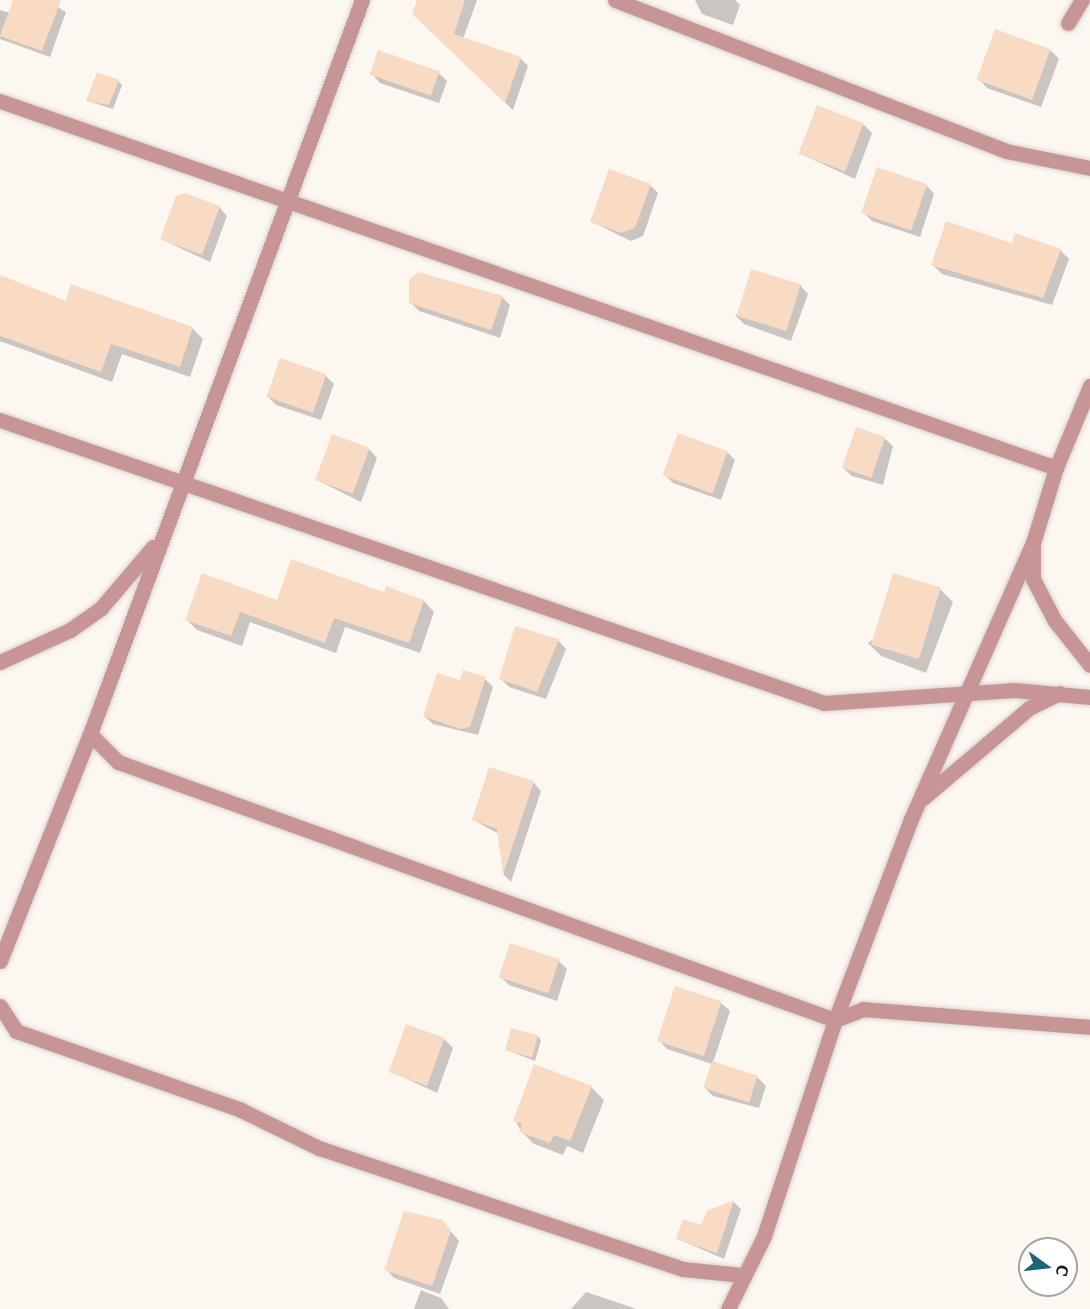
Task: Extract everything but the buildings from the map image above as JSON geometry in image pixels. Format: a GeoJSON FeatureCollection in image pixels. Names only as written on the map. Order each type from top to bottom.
{"type":"FeatureCollection","features":[{"type":"Feature","properties":{"kind":"street"},"geometry":{"type":"LineString","coordinates":[[0,961],[90,734],[181,481],[362,0]]}},
{"type":"Feature","properties":{"kind":"street"},"geometry":{"type":"LineString","coordinates":[[615,0],[1006,151],[1090,168]]}},
{"type":"Feature","properties":{"kind":"street"},"geometry":{"type":"LineString","coordinates":[[1068,23],[1082,0]]}},
{"type":"Feature","properties":{"kind":"street"},"geometry":{"type":"LineString","coordinates":[[0,101],[289,199],[1056,468]]}},
{"type":"Feature","properties":{"kind":"street"},"geometry":{"type":"LineString","coordinates":[[728,1309],[742,1275],[764,1236],[835,1020],[918,802],[965,691],[980,672],[1033,543],[1056,468],[1090,386]]}},
{"type":"Feature","properties":{"kind":"street"},"geometry":{"type":"LineString","coordinates":[[0,420],[824,703],[965,691],[1063,691],[1090,697]]}},
{"type":"Feature","properties":{"kind":"street"},"geometry":{"type":"LineString","coordinates":[[0,662],[70,630],[101,608],[161,538]]}},
{"type":"Feature","properties":{"kind":"street"},"geometry":{"type":"LineString","coordinates":[[1033,543],[1033,579],[1055,621],[1090,665]]}},
{"type":"Feature","properties":{"kind":"street"},"geometry":{"type":"LineString","coordinates":[[918,802],[1029,708],[1063,691]]}},
{"type":"Feature","properties":{"kind":"street"},"geometry":{"type":"LineString","coordinates":[[90,734],[118,762],[835,1020],[863,1009],[1090,1027]]}},
{"type":"Feature","properties":{"kind":"street"},"geometry":{"type":"LineString","coordinates":[[0,1006],[16,1031],[242,1110],[319,1148],[683,1269],[742,1275]]}}]}
